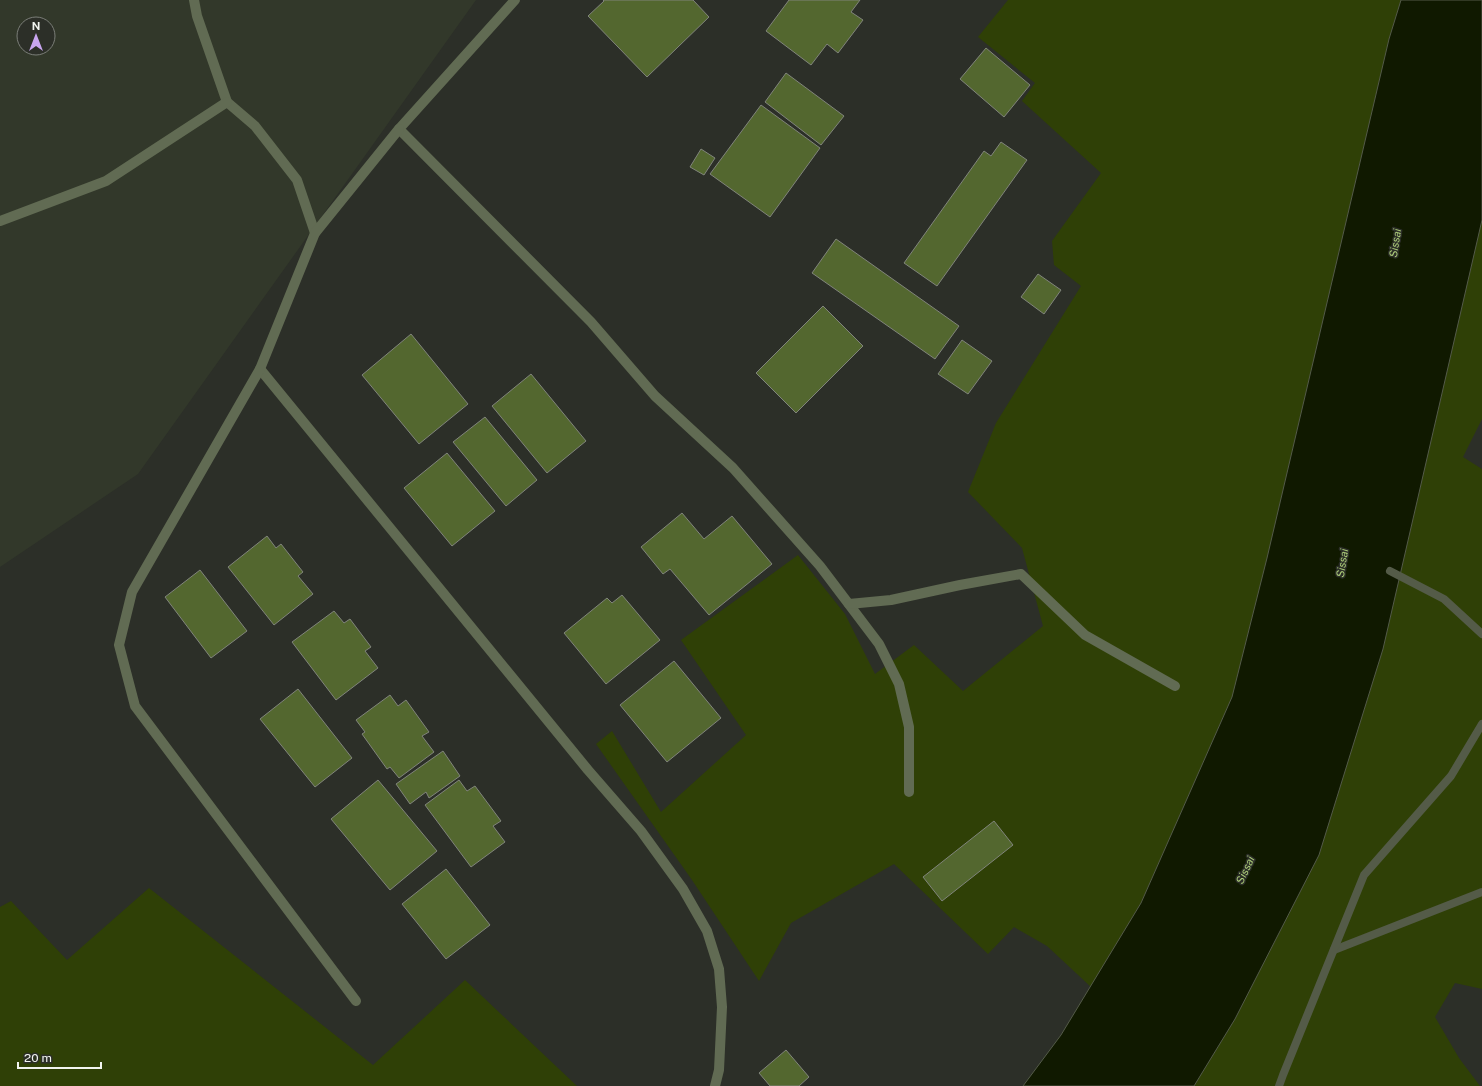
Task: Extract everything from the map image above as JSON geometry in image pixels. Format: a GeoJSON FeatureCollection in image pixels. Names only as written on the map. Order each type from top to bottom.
{"type":"FeatureCollection","features":[{"type":"Feature","properties":{"kind":"street"},"geometry":{"type":"LineString","coordinates":[[194,0],[197,16],[227,102],[255,126],[297,180],[315,233]]}},
{"type":"Feature","properties":{"kind":"street"},"geometry":{"type":"LineString","coordinates":[[356,1001],[135,706],[119,645],[132,592],[260,369],[315,233],[399,129],[515,0]]}},
{"type":"Feature","properties":{"kind":"street"},"geometry":{"type":"LineString","coordinates":[[0,221],[106,181],[227,102]]}},
{"type":"Feature","properties":{"kind":"street"},"geometry":{"type":"LineString","coordinates":[[399,129],[591,322],[655,396],[733,468],[820,566],[879,644],[899,684],[908,727],[908,792]]}},
{"type":"Feature","properties":{"kind":"street"},"geometry":{"type":"LineString","coordinates":[[260,369],[588,770],[641,831],[683,889],[708,931],[718,969],[722,1007],[718,1070],[715,1086]]}},
{"type":"Feature","properties":{"kind":"street"},"geometry":{"type":"LineString","coordinates":[[849,604],[890,600],[1021,574],[1085,635],[1175,686]]}},
{"type":"Feature","properties":{"kind":"shaded area"},"geometry":{"type":"Polygon","coordinates":[[[0,0],[476,0],[138,474],[0,567],[0,0]]]}},
{"type":"Feature","properties":{"kind":"green space"},"geometry":{"type":"Polygon","coordinates":[[[1008,0],[1401,0],[1389,39],[1267,558],[1232,697],[1141,903],[1091,987],[1047,946],[1014,927],[988,954],[894,864],[791,923],[759,981],[692,880],[596,744],[612,731],[661,812],[746,735],[681,640],[798,555],[845,614],[875,674],[914,645],[963,691],[1043,626],[1022,548],[968,492],[996,423],[1081,286],[1054,265],[1052,241],[1101,173],[1022,101],[1035,83],[978,37],[1008,0]]]}},
{"type":"Feature","properties":{"kind":"green space"},"geometry":{"type":"Polygon","coordinates":[[[1482,220],[1482,419],[1463,457],[1482,469],[1482,989],[1455,983],[1435,1017],[1459,1058],[1480,1086],[1194,1086],[1235,1019],[1319,855],[1383,649],[1482,220]]]}},
{"type":"Feature","properties":{"kind":"green space"},"geometry":{"type":"Polygon","coordinates":[[[149,888],[373,1065],[465,980],[577,1086],[0,1086],[0,907],[11,901],[67,960],[149,888]]]}},
{"type":"Feature","properties":{"kind":"water","name":"Sissai"},"geometry":{"type":"Polygon","coordinates":[[[1401,0],[1482,0],[1482,220],[1383,649],[1319,855],[1235,1019],[1194,1086],[1023,1086],[1061,1035],[1141,903],[1232,697],[1267,558],[1389,39],[1401,0]]]}},
{"type":"Feature","properties":{"kind":"building"},"geometry":{"type":"Polygon","coordinates":[[[603,0],[693,0],[709,17],[647,77],[588,16],[604,1],[603,0]]]}},
{"type":"Feature","properties":{"kind":"building"},"geometry":{"type":"Polygon","coordinates":[[[789,0],[860,0],[851,12],[863,20],[838,53],[827,44],[811,65],[766,31],[789,0]]]}},
{"type":"Feature","properties":{"kind":"building"},"geometry":{"type":"Polygon","coordinates":[[[986,48],[1030,85],[1004,117],[960,79],[986,48]]]}},
{"type":"Feature","properties":{"kind":"building"},"geometry":{"type":"Polygon","coordinates":[[[786,73],[844,116],[821,145],[765,102],[786,73]]]}},
{"type":"Feature","properties":{"kind":"building"},"geometry":{"type":"Polygon","coordinates":[[[761,105],[820,148],[770,217],[710,174],[761,105]]]}},
{"type":"Feature","properties":{"kind":"building"},"geometry":{"type":"Polygon","coordinates":[[[1001,142],[1027,160],[937,286],[904,263],[984,151],[991,156],[1001,142]]]}},
{"type":"Feature","properties":{"kind":"building"},"geometry":{"type":"Polygon","coordinates":[[[701,149],[715,158],[704,175],[690,167],[701,149]]]}},
{"type":"Feature","properties":{"kind":"building"},"geometry":{"type":"Polygon","coordinates":[[[836,239],[959,326],[935,359],[812,273],[836,239]]]}},
{"type":"Feature","properties":{"kind":"building"},"geometry":{"type":"Polygon","coordinates":[[[1038,274],[1061,290],[1044,314],[1021,297],[1038,274]]]}},
{"type":"Feature","properties":{"kind":"building"},"geometry":{"type":"Polygon","coordinates":[[[823,306],[863,346],[796,413],[756,373],[823,306]]]}},
{"type":"Feature","properties":{"kind":"building"},"geometry":{"type":"Polygon","coordinates":[[[411,334],[468,404],[419,444],[362,375],[411,334]]]}},
{"type":"Feature","properties":{"kind":"building"},"geometry":{"type":"Polygon","coordinates":[[[962,340],[992,361],[968,394],[938,374],[962,340]]]}},
{"type":"Feature","properties":{"kind":"building"},"geometry":{"type":"Polygon","coordinates":[[[531,374],[586,441],[547,473],[492,406],[531,374]]]}},
{"type":"Feature","properties":{"kind":"building"},"geometry":{"type":"Polygon","coordinates":[[[485,417],[537,480],[506,506],[453,442],[485,417]]]}},
{"type":"Feature","properties":{"kind":"building"},"geometry":{"type":"Polygon","coordinates":[[[447,453],[495,511],[452,546],[404,488],[447,453]]]}},
{"type":"Feature","properties":{"kind":"building"},"geometry":{"type":"Polygon","coordinates":[[[682,513],[704,539],[732,516],[772,564],[709,615],[670,569],[663,574],[641,547],[682,513]]]}},
{"type":"Feature","properties":{"kind":"building"},"geometry":{"type":"Polygon","coordinates":[[[267,536],[276,548],[281,544],[303,572],[298,576],[313,594],[274,625],[228,567],[267,536]]]}},
{"type":"Feature","properties":{"kind":"building"},"geometry":{"type":"Polygon","coordinates":[[[200,570],[247,631],[211,658],[165,597],[200,570]]]}},
{"type":"Feature","properties":{"kind":"building"},"geometry":{"type":"Polygon","coordinates":[[[622,595],[660,640],[606,684],[564,633],[607,598],[612,603],[622,595]]]}},
{"type":"Feature","properties":{"kind":"building"},"geometry":{"type":"Polygon","coordinates":[[[334,611],[344,623],[350,619],[371,647],[365,651],[378,668],[336,700],[292,642],[334,611]]]}},
{"type":"Feature","properties":{"kind":"building"},"geometry":{"type":"Polygon","coordinates":[[[674,661],[721,718],[667,762],[620,705],[674,661]]]}},
{"type":"Feature","properties":{"kind":"building"},"geometry":{"type":"Polygon","coordinates":[[[298,689],[352,758],[315,787],[260,719],[298,689]]]}},
{"type":"Feature","properties":{"kind":"building"},"geometry":{"type":"Polygon","coordinates":[[[390,695],[398,706],[406,700],[429,732],[422,736],[434,752],[399,778],[390,767],[387,769],[362,734],[365,732],[356,720],[390,695]]]}},
{"type":"Feature","properties":{"kind":"building"},"geometry":{"type":"Polygon","coordinates":[[[443,751],[460,776],[429,798],[426,792],[410,804],[396,784],[443,751]]]}},
{"type":"Feature","properties":{"kind":"building"},"geometry":{"type":"Polygon","coordinates":[[[378,780],[437,851],[390,890],[331,819],[378,780]]]}},
{"type":"Feature","properties":{"kind":"building"},"geometry":{"type":"Polygon","coordinates":[[[459,780],[467,791],[475,786],[501,821],[493,826],[505,842],[471,867],[425,805],[459,780]]]}},
{"type":"Feature","properties":{"kind":"building"},"geometry":{"type":"Polygon","coordinates":[[[994,821],[1013,845],[942,901],[923,877],[994,821]]]}},
{"type":"Feature","properties":{"kind":"building"},"geometry":{"type":"Polygon","coordinates":[[[446,869],[490,925],[446,959],[402,904],[446,869]]]}},
{"type":"Feature","properties":{"kind":"building"},"geometry":{"type":"Polygon","coordinates":[[[786,1050],[809,1077],[799,1086],[770,1086],[759,1073],[786,1050]]]}},
{"type":"Feature","properties":{"kind":"waterway"},"geometry":{"type":"LineString","coordinates":[[1390,571],[1444,599],[1482,634]]}},
{"type":"Feature","properties":{"kind":"waterway"},"geometry":{"type":"LineString","coordinates":[[1279,1086],[1364,875],[1451,776],[1482,724]]}},
{"type":"Feature","properties":{"kind":"waterway"},"geometry":{"type":"LineString","coordinates":[[1334,950],[1482,892]]}}]}
